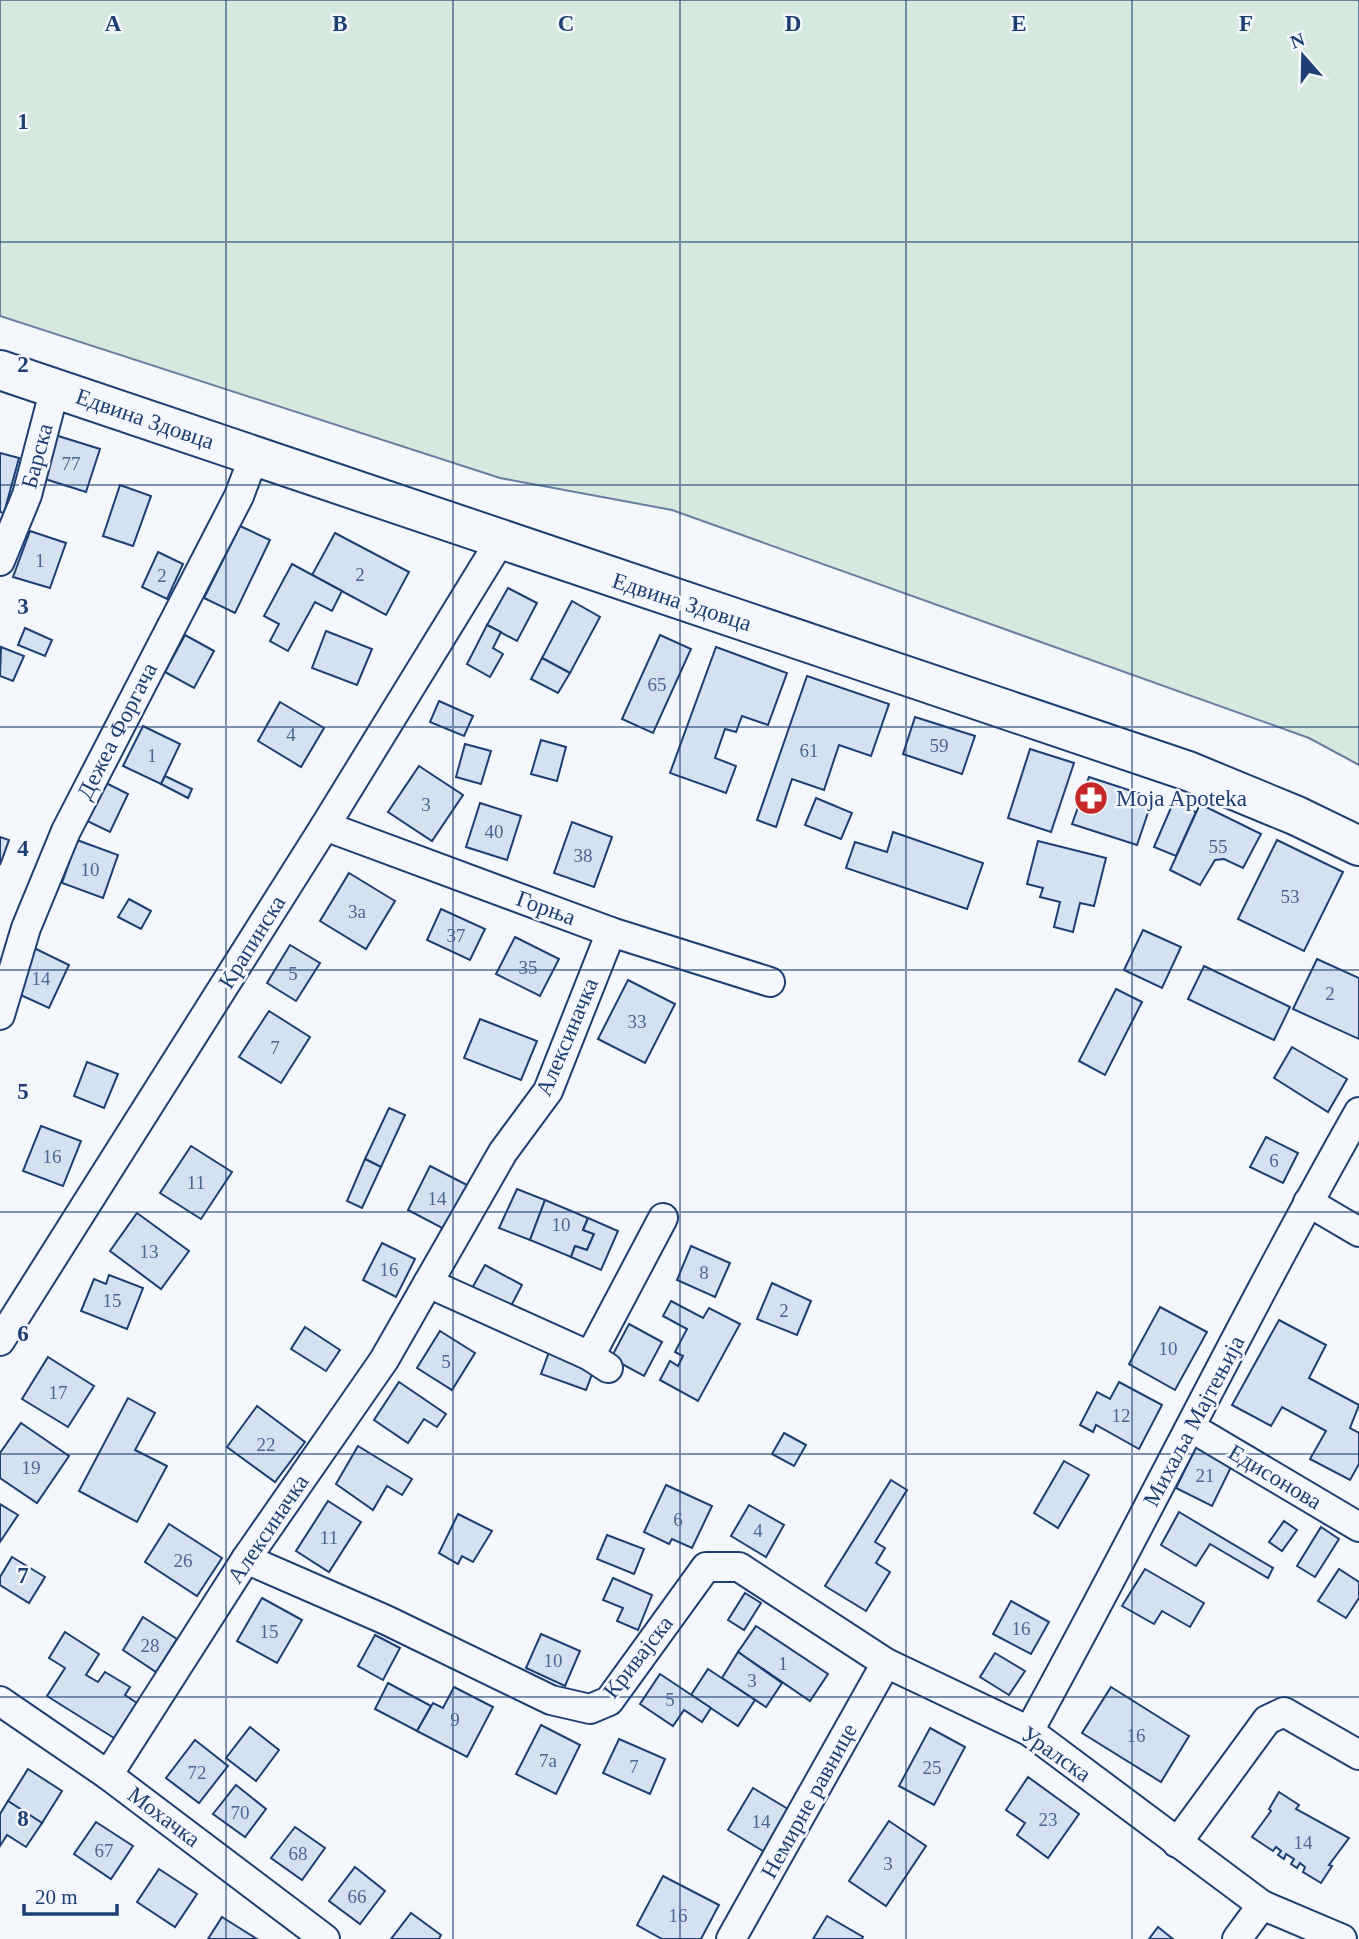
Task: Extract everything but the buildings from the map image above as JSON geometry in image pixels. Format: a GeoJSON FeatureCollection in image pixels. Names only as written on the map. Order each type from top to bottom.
{"type":"FeatureCollection","features":[{"type":"Feature","properties":{"kind":"main road","name":"Едвина Здовца"},"geometry":{"type":"LineString","coordinates":[[0,370],[500,541],[1188,771],[1297,816],[1359,846]]}},
{"type":"Feature","properties":{"kind":"street","name":"Барска"},"geometry":{"type":"LineString","coordinates":[[0,561],[27,495],[55,388]]}},
{"type":"Feature","properties":{"kind":"street","name":"Дежеа Форгача"},"geometry":{"type":"LineString","coordinates":[[0,1015],[26,928],[66,831],[239,496],[254,456]]}},
{"type":"Feature","properties":{"kind":"street","name":"Крапинска"},"geometry":{"type":"LineString","coordinates":[[0,1341],[325,826],[500,541]]}},
{"type":"Feature","properties":{"kind":"street","name":"Горња"},"geometry":{"type":"LineString","coordinates":[[325,826],[611,932],[770,982]]}},
{"type":"Feature","properties":{"kind":"street","name":"Алексиначка"},"geometry":{"type":"LineString","coordinates":[[108,1775],[246,1559],[384,1360],[503,1152],[548,1091],[611,932]]}},
{"type":"Feature","properties":{"kind":"street","name":"Михаља Мајтењија"},"geometry":{"type":"LineString","coordinates":[[1029,1731],[1192,1428],[1308,1202],[1359,1112]]}},
{"type":"Feature","properties":{"kind":"street"},"geometry":{"type":"LineString","coordinates":[[1308,1202],[1359,1232]]}},
{"type":"Feature","properties":{"kind":"street"},"geometry":{"type":"LineString","coordinates":[[428,1283],[599,1362],[663,1219]]}},
{"type":"Feature","properties":{"kind":"street","name":"Едисонова"},"geometry":{"type":"LineString","coordinates":[[1192,1428],[1359,1527]]}},
{"type":"Feature","properties":{"kind":"street","name":"Кривајска"},"geometry":{"type":"LineString","coordinates":[[246,1559],[386,1620],[551,1700],[590,1709],[609,1701],[706,1567],[739,1567],[886,1663]]}},
{"type":"Feature","properties":{"kind":"street","name":"Уралска"},"geometry":{"type":"LineString","coordinates":[[886,1663],[1029,1731],[1262,1905],[1342,1939]]}},
{"type":"Feature","properties":{"kind":"street","name":"Немирне равнице"},"geometry":{"type":"LineString","coordinates":[[731,1939],[886,1663]]}},
{"type":"Feature","properties":{"kind":"street","name":"Мохачка"},"geometry":{"type":"LineString","coordinates":[[0,1701],[108,1775],[325,1939]]}},
{"type":"Feature","properties":{"kind":"street"},"geometry":{"type":"LineString","coordinates":[[1177,1843],[1267,1720],[1284,1712],[1296,1716],[1359,1755]]}},
{"type":"Feature","properties":{"kind":"street"},"geometry":{"type":"LineString","coordinates":[[1237,1939],[1262,1905]]}},
{"type":"Feature","properties":{"kind":"shaded area"},"geometry":{"type":"Polygon","coordinates":[[[0,0],[1359,0],[1359,765],[1309,738],[672,510],[500,478],[0,316],[0,0]]]}},
{"type":"Feature","properties":{"kind":"place","name":"Moja Apoteka"},"geometry":{"type":"Point","coordinates":[1091,798]}}]}
